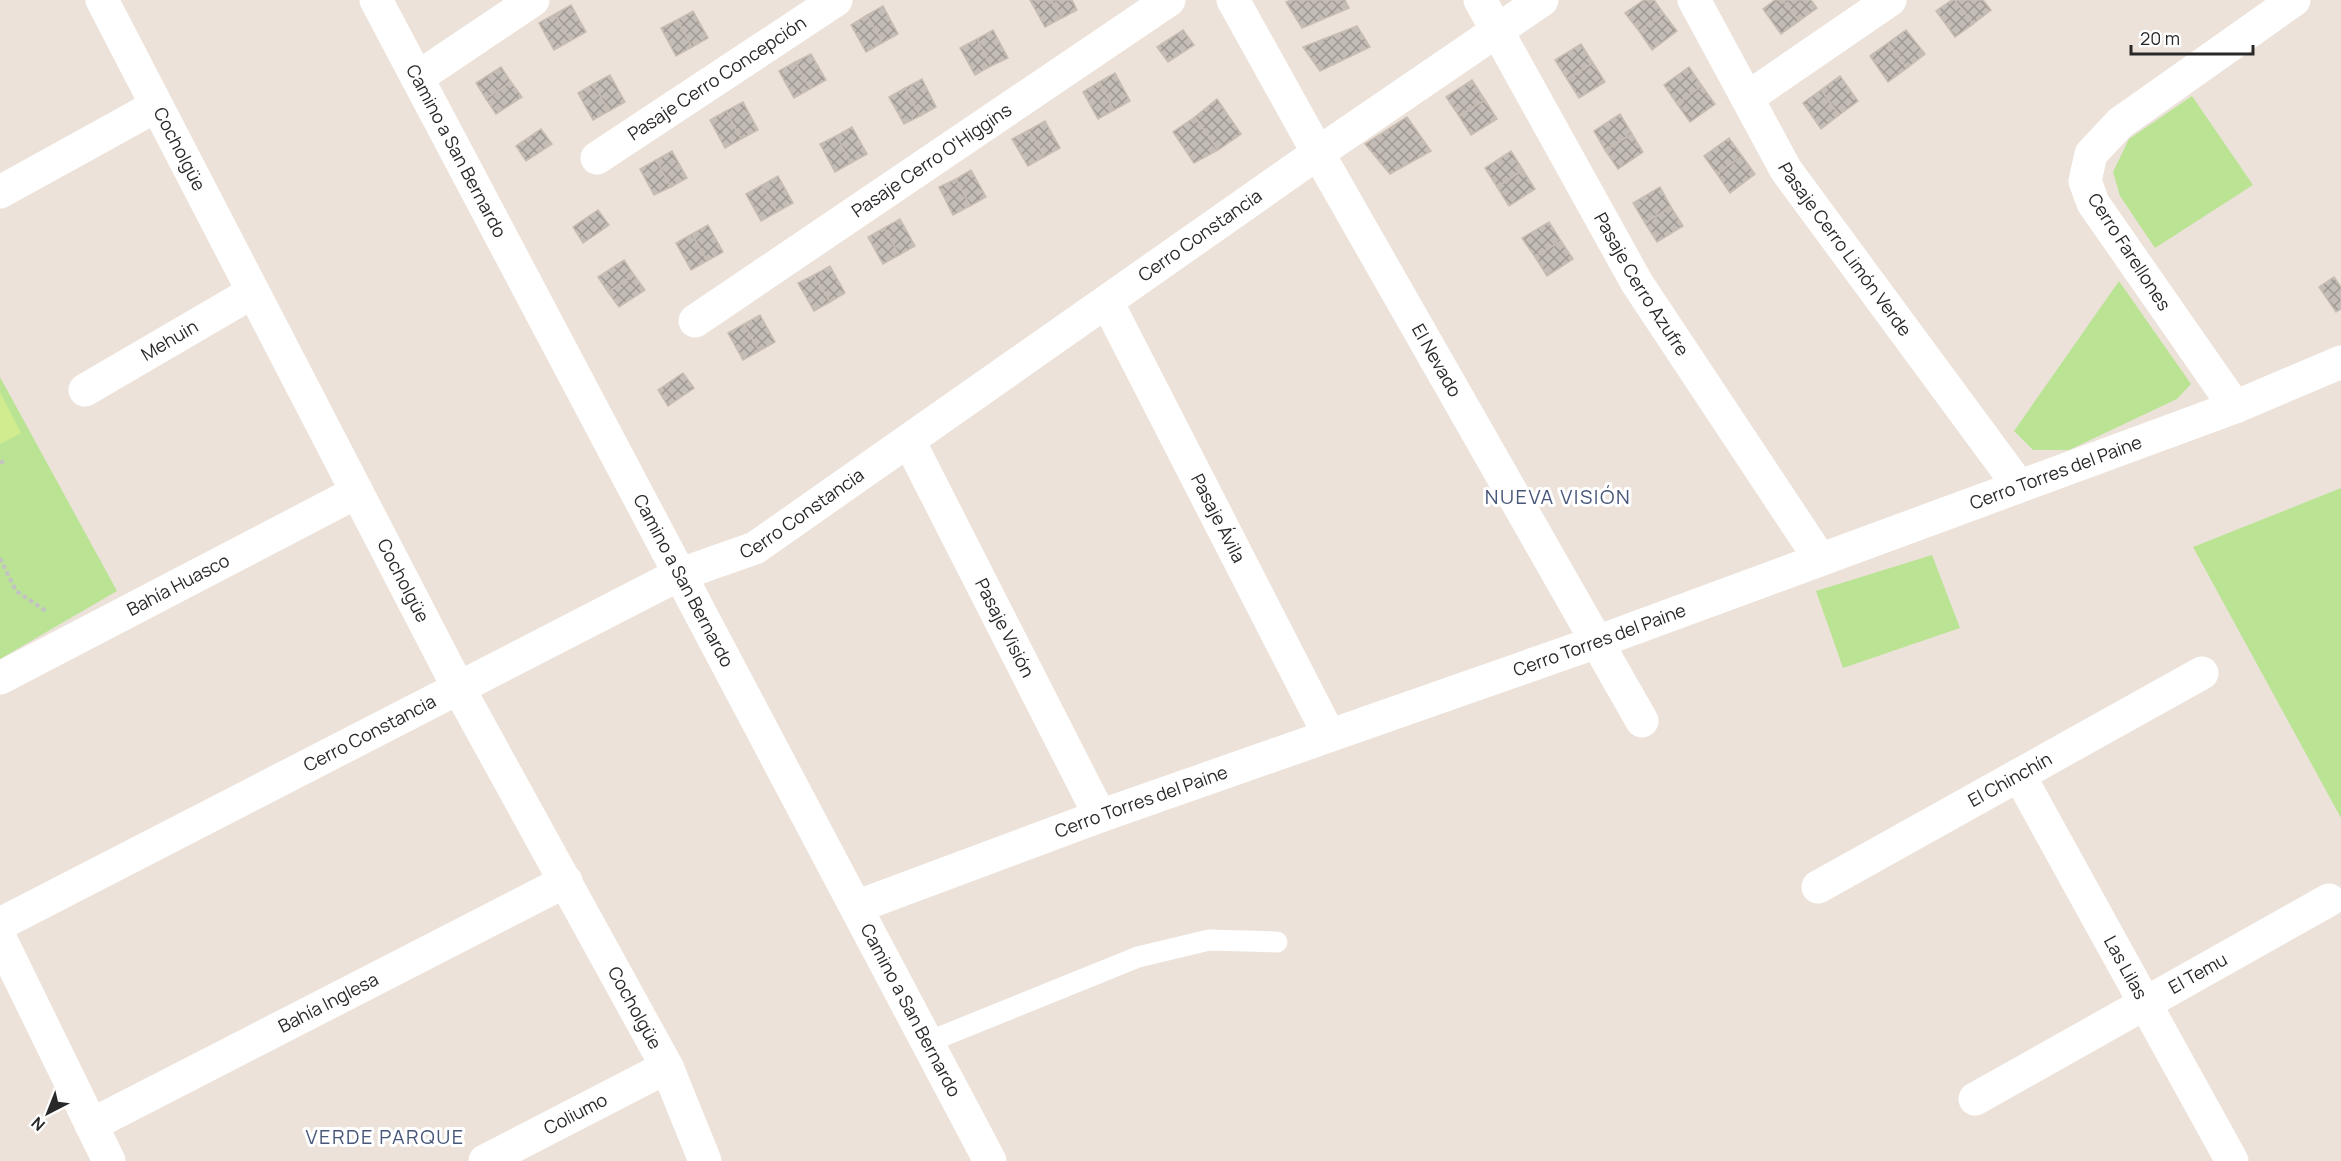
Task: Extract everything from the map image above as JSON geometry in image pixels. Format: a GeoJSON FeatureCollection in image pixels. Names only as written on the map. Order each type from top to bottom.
{"type":"FeatureCollection","features":[{"type":"Feature","properties":{"kind":"street","name":"Cocholgüe"},"geometry":{"type":"LineString","coordinates":[[102,0],[458,687],[667,1067],[705,1161]]}},
{"type":"Feature","properties":{"kind":"street","name":"Camino a San Bernardo"},"geometry":{"type":"LineString","coordinates":[[376,0],[678,575],[990,1161]]}},
{"type":"Feature","properties":{"kind":"street"},"geometry":{"type":"LineString","coordinates":[[417,78],[533,0]]}},
{"type":"Feature","properties":{"kind":"street","name":"Pasaje Cerro Concepción"},"geometry":{"type":"LineString","coordinates":[[597,158],[836,0]]}},
{"type":"Feature","properties":{"kind":"street","name":"Pasaje Cerro O'Higgins"},"geometry":{"type":"LineString","coordinates":[[695,321],[1169,0]]}},
{"type":"Feature","properties":{"kind":"street","name":"El Nevado"},"geometry":{"type":"LineString","coordinates":[[1233,0],[1317,153],[1642,721]]}},
{"type":"Feature","properties":{"kind":"street","name":"Pasaje Cerro Azufre"},"geometry":{"type":"LineString","coordinates":[[1480,0],[1637,283],[1820,559]]}},
{"type":"Feature","properties":{"kind":"street","name":"Cerro Constancia"},"geometry":{"type":"LineString","coordinates":[[0,924],[678,575],[755,548],[1317,153],[1542,0]]}},
{"type":"Feature","properties":{"kind":"street","name":"Pasaje Cerro Limón Verde"},"geometry":{"type":"LineString","coordinates":[[1694,0],[1786,170],[2019,486]]}},
{"type":"Feature","properties":{"kind":"street"},"geometry":{"type":"LineString","coordinates":[[1747,98],[1890,0]]}},
{"type":"Feature","properties":{"kind":"street","name":"Cerro Farellones"},"geometry":{"type":"LineString","coordinates":[[2235,407],[2093,203],[2085,181],[2091,154],[2120,123],[2294,0]]}},
{"type":"Feature","properties":{"kind":"street"},"geometry":{"type":"LineString","coordinates":[[0,192],[156,106]]}},
{"type":"Feature","properties":{"kind":"street","name":"Mehuin"},"geometry":{"type":"LineString","coordinates":[[85,390],[253,292]]}},
{"type":"Feature","properties":{"kind":"street","name":"Pasaje Ávila"},"geometry":{"type":"LineString","coordinates":[[1107,302],[1329,735]]}},
{"type":"Feature","properties":{"kind":"street","name":"Cerro Torres del Paine"},"geometry":{"type":"LineString","coordinates":[[856,907],[1100,816],[1597,642],[2235,407],[2341,363]]}},
{"type":"Feature","properties":{"kind":"street","name":"Pasaje Visión"},"geometry":{"type":"LineString","coordinates":[[909,441],[1100,816]]}},
{"type":"Feature","properties":{"kind":"street","name":"Bahía Huasco"},"geometry":{"type":"LineString","coordinates":[[0,678],[357,492]]}},
{"type":"Feature","properties":{"kind":"street","name":"El Chinchín"},"geometry":{"type":"LineString","coordinates":[[1818,887],[2202,673]]}},
{"type":"Feature","properties":{"kind":"street","name":"Las Lilas"},"geometry":{"type":"LineString","coordinates":[[2019,776],[2232,1161]]}},
{"type":"Feature","properties":{"kind":"street","name":"Bahía Inglesa"},"geometry":{"type":"LineString","coordinates":[[91,1125],[566,881]]}},
{"type":"Feature","properties":{"kind":"street","name":"El Temu"},"geometry":{"type":"LineString","coordinates":[[1975,1099],[2329,900]]}},
{"type":"Feature","properties":{"kind":"street"},"geometry":{"type":"LineString","coordinates":[[0,938],[109,1161]]}},
{"type":"Feature","properties":{"kind":"street","name":"Coliumo"},"geometry":{"type":"LineString","coordinates":[[485,1161],[667,1067]]}},
{"type":"Feature","properties":{"kind":"lane"},"geometry":{"type":"LineString","coordinates":[[928,1042],[1138,957],[1209,940],[1277,942]]}},
{"type":"Feature","properties":{"kind":"path"},"geometry":{"type":"LineString","coordinates":[[0,558],[16,591],[81,635]]}},
{"type":"Feature","properties":{"kind":"green space"},"geometry":{"type":"Polygon","coordinates":[[[2192,96],[2253,185],[2155,248],[2120,196],[2113,172],[2129,139],[2192,96]]]}},
{"type":"Feature","properties":{"kind":"green space"},"geometry":{"type":"Polygon","coordinates":[[[2119,281],[2191,384],[2177,399],[2069,450],[2033,450],[2014,431],[2119,281]]]}},
{"type":"Feature","properties":{"kind":"green space"},"geometry":{"type":"Polygon","coordinates":[[[0,377],[117,591],[0,659],[0,377]]]}},
{"type":"Feature","properties":{"kind":"green space"},"geometry":{"type":"Polygon","coordinates":[[[0,392],[21,433],[0,444],[0,392]]]}},
{"type":"Feature","properties":{"kind":"green space"},"geometry":{"type":"Polygon","coordinates":[[[2341,488],[2341,818],[2193,547],[2341,488]]]}},
{"type":"Feature","properties":{"kind":"green space"},"geometry":{"type":"Polygon","coordinates":[[[1932,555],[1960,628],[1843,668],[1816,591],[1932,555]]]}},
{"type":"Feature","properties":{"kind":"building"},"geometry":{"type":"Polygon","coordinates":[[[1030,0],[1051,0],[1062,18],[1045,27],[1030,0]]]}},
{"type":"Feature","properties":{"kind":"building"},"geometry":{"type":"Polygon","coordinates":[[[1051,0],[1072,0],[1077,10],[1062,18],[1051,0]]]}},
{"type":"Feature","properties":{"kind":"building"},"geometry":{"type":"Polygon","coordinates":[[[1291,0],[1345,0],[1349,8],[1302,28],[1286,2],[1291,0]]]}},
{"type":"Feature","properties":{"kind":"building"},"geometry":{"type":"Polygon","coordinates":[[[1644,0],[1654,0],[1664,14],[1639,31],[1625,13],[1644,0]]]}},
{"type":"Feature","properties":{"kind":"building"},"geometry":{"type":"Polygon","coordinates":[[[1775,0],[1783,0],[1799,21],[1781,34],[1763,9],[1775,0]]]}},
{"type":"Feature","properties":{"kind":"building"},"geometry":{"type":"Polygon","coordinates":[[[1783,0],[1811,0],[1817,8],[1799,21],[1783,0]]]}},
{"type":"Feature","properties":{"kind":"building"},"geometry":{"type":"Polygon","coordinates":[[[1955,0],[1973,24],[1955,37],[1936,11],[1955,0]]]}},
{"type":"Feature","properties":{"kind":"building"},"geometry":{"type":"Polygon","coordinates":[[[1955,0],[1983,0],[1991,10],[1973,24],[1955,0]]]}},
{"type":"Feature","properties":{"kind":"building"},"geometry":{"type":"Polygon","coordinates":[[[571,5],[586,32],[570,41],[555,14],[571,5]]]}},
{"type":"Feature","properties":{"kind":"building"},"geometry":{"type":"Polygon","coordinates":[[[883,6],[898,34],[882,43],[867,15],[883,6]]]}},
{"type":"Feature","properties":{"kind":"building"},"geometry":{"type":"Polygon","coordinates":[[[693,11],[708,38],[692,47],[677,20],[693,11]]]}},
{"type":"Feature","properties":{"kind":"building"},"geometry":{"type":"Polygon","coordinates":[[[555,14],[570,41],[554,50],[539,23],[555,14]]]}},
{"type":"Feature","properties":{"kind":"building"},"geometry":{"type":"Polygon","coordinates":[[[1664,14],[1677,31],[1652,50],[1639,31],[1664,14]]]}},
{"type":"Feature","properties":{"kind":"building"},"geometry":{"type":"Polygon","coordinates":[[[867,15],[882,43],[866,52],[851,25],[867,15]]]}},
{"type":"Feature","properties":{"kind":"building"},"geometry":{"type":"Polygon","coordinates":[[[677,20],[692,47],[676,56],[661,28],[677,20]]]}},
{"type":"Feature","properties":{"kind":"building"},"geometry":{"type":"Polygon","coordinates":[[[1357,26],[1370,47],[1320,71],[1303,47],[1357,26]]]}},
{"type":"Feature","properties":{"kind":"building"},"geometry":{"type":"Polygon","coordinates":[[[993,30],[1008,58],[991,66],[977,39],[993,30]]]}},
{"type":"Feature","properties":{"kind":"building"},"geometry":{"type":"Polygon","coordinates":[[[1183,30],[1194,45],[1168,62],[1157,47],[1183,30]]]}},
{"type":"Feature","properties":{"kind":"building"},"geometry":{"type":"Polygon","coordinates":[[[1906,30],[1925,54],[1907,68],[1888,43],[1906,30]]]}},
{"type":"Feature","properties":{"kind":"building"},"geometry":{"type":"Polygon","coordinates":[[[977,39],[991,66],[975,75],[960,48],[977,39]]]}},
{"type":"Feature","properties":{"kind":"building"},"geometry":{"type":"Polygon","coordinates":[[[1888,43],[1907,68],[1888,82],[1870,56],[1888,43]]]}},
{"type":"Feature","properties":{"kind":"building"},"geometry":{"type":"Polygon","coordinates":[[[1581,44],[1593,63],[1567,79],[1555,60],[1581,44]]]}},
{"type":"Feature","properties":{"kind":"building"},"geometry":{"type":"Polygon","coordinates":[[[811,54],[826,80],[810,89],[795,62],[811,54]]]}},
{"type":"Feature","properties":{"kind":"building"},"geometry":{"type":"Polygon","coordinates":[[[795,62],[810,89],[794,98],[779,71],[795,62]]]}},
{"type":"Feature","properties":{"kind":"building"},"geometry":{"type":"Polygon","coordinates":[[[1593,63],[1605,82],[1579,98],[1567,79],[1593,63]]]}},
{"type":"Feature","properties":{"kind":"building"},"geometry":{"type":"Polygon","coordinates":[[[501,67],[511,82],[486,99],[476,83],[501,67]]]}},
{"type":"Feature","properties":{"kind":"building"},"geometry":{"type":"Polygon","coordinates":[[[1689,67],[1702,86],[1677,104],[1664,85],[1689,67]]]}},
{"type":"Feature","properties":{"kind":"building"},"geometry":{"type":"Polygon","coordinates":[[[1115,73],[1130,101],[1114,110],[1099,82],[1115,73]]]}},
{"type":"Feature","properties":{"kind":"building"},"geometry":{"type":"Polygon","coordinates":[[[610,75],[625,102],[609,111],[593,84],[610,75]]]}},
{"type":"Feature","properties":{"kind":"building"},"geometry":{"type":"Polygon","coordinates":[[[1840,76],[1858,101],[1839,115],[1821,90],[1840,76]]]}},
{"type":"Feature","properties":{"kind":"building"},"geometry":{"type":"Polygon","coordinates":[[[922,79],[936,107],[920,116],[905,88],[922,79]]]}},
{"type":"Feature","properties":{"kind":"building"},"geometry":{"type":"Polygon","coordinates":[[[1472,80],[1485,100],[1459,116],[1446,97],[1472,80]]]}},
{"type":"Feature","properties":{"kind":"building"},"geometry":{"type":"Polygon","coordinates":[[[511,82],[522,97],[496,114],[486,99],[511,82]]]}},
{"type":"Feature","properties":{"kind":"building"},"geometry":{"type":"Polygon","coordinates":[[[1099,82],[1114,110],[1098,119],[1083,92],[1099,82]]]}},
{"type":"Feature","properties":{"kind":"building"},"geometry":{"type":"Polygon","coordinates":[[[593,84],[609,111],[593,120],[578,93],[593,84]]]}},
{"type":"Feature","properties":{"kind":"building"},"geometry":{"type":"Polygon","coordinates":[[[1702,86],[1715,104],[1690,122],[1677,104],[1702,86]]]}},
{"type":"Feature","properties":{"kind":"building"},"geometry":{"type":"Polygon","coordinates":[[[905,88],[920,116],[904,124],[889,97],[905,88]]]}},
{"type":"Feature","properties":{"kind":"building"},"geometry":{"type":"Polygon","coordinates":[[[1821,90],[1839,115],[1821,129],[1803,103],[1821,90]]]}},
{"type":"Feature","properties":{"kind":"building"},"geometry":{"type":"Polygon","coordinates":[[[1217,99],[1241,134],[1218,150],[1195,117],[1217,99]]]}},
{"type":"Feature","properties":{"kind":"building"},"geometry":{"type":"Polygon","coordinates":[[[1485,100],[1497,119],[1471,135],[1459,116],[1485,100]]]}},
{"type":"Feature","properties":{"kind":"building"},"geometry":{"type":"Polygon","coordinates":[[[743,102],[758,130],[741,139],[726,111],[743,102]]]}},
{"type":"Feature","properties":{"kind":"building"},"geometry":{"type":"Polygon","coordinates":[[[726,111],[741,139],[725,148],[710,120],[726,111]]]}},
{"type":"Feature","properties":{"kind":"building"},"geometry":{"type":"Polygon","coordinates":[[[1620,114],[1632,134],[1605,150],[1594,131],[1620,114]]]}},
{"type":"Feature","properties":{"kind":"building"},"geometry":{"type":"Polygon","coordinates":[[[1195,117],[1218,150],[1194,163],[1173,132],[1195,117]]]}},
{"type":"Feature","properties":{"kind":"building"},"geometry":{"type":"Polygon","coordinates":[[[1407,117],[1431,151],[1390,174],[1365,144],[1407,117]]]}},
{"type":"Feature","properties":{"kind":"building"},"geometry":{"type":"Polygon","coordinates":[[[1045,121],[1060,148],[1044,157],[1029,130],[1045,121]]]}},
{"type":"Feature","properties":{"kind":"building"},"geometry":{"type":"Polygon","coordinates":[[[852,127],[867,154],[851,163],[836,136],[852,127]]]}},
{"type":"Feature","properties":{"kind":"building"},"geometry":{"type":"Polygon","coordinates":[[[541,129],[552,144],[526,161],[516,146],[541,129]]]}},
{"type":"Feature","properties":{"kind":"building"},"geometry":{"type":"Polygon","coordinates":[[[1029,130],[1044,157],[1028,166],[1012,139],[1029,130]]]}},
{"type":"Feature","properties":{"kind":"building"},"geometry":{"type":"Polygon","coordinates":[[[1632,134],[1643,152],[1618,169],[1605,150],[1632,134]]]}},
{"type":"Feature","properties":{"kind":"building"},"geometry":{"type":"Polygon","coordinates":[[[836,136],[851,163],[835,172],[820,144],[836,136]]]}},
{"type":"Feature","properties":{"kind":"building"},"geometry":{"type":"Polygon","coordinates":[[[1729,138],[1742,156],[1717,174],[1704,156],[1729,138]]]}},
{"type":"Feature","properties":{"kind":"building"},"geometry":{"type":"Polygon","coordinates":[[[672,151],[687,178],[671,187],[656,160],[672,151]]]}},
{"type":"Feature","properties":{"kind":"building"},"geometry":{"type":"Polygon","coordinates":[[[1511,151],[1523,170],[1497,187],[1485,168],[1511,151]]]}},
{"type":"Feature","properties":{"kind":"building"},"geometry":{"type":"Polygon","coordinates":[[[1742,156],[1755,174],[1730,193],[1717,174],[1742,156]]]}},
{"type":"Feature","properties":{"kind":"building"},"geometry":{"type":"Polygon","coordinates":[[[656,160],[671,187],[654,195],[640,169],[656,160]]]}},
{"type":"Feature","properties":{"kind":"building"},"geometry":{"type":"Polygon","coordinates":[[[971,170],[986,197],[970,206],[956,179],[971,170]]]}},
{"type":"Feature","properties":{"kind":"building"},"geometry":{"type":"Polygon","coordinates":[[[1523,170],[1535,189],[1509,206],[1497,187],[1523,170]]]}},
{"type":"Feature","properties":{"kind":"building"},"geometry":{"type":"Polygon","coordinates":[[[778,176],[793,203],[777,212],[762,185],[778,176]]]}},
{"type":"Feature","properties":{"kind":"building"},"geometry":{"type":"Polygon","coordinates":[[[956,179],[970,206],[953,215],[939,187],[956,179]]]}},
{"type":"Feature","properties":{"kind":"building"},"geometry":{"type":"Polygon","coordinates":[[[762,185],[777,212],[761,221],[746,194],[762,185]]]}},
{"type":"Feature","properties":{"kind":"building"},"geometry":{"type":"Polygon","coordinates":[[[1660,187],[1671,207],[1645,223],[1633,203],[1660,187]]]}},
{"type":"Feature","properties":{"kind":"building"},"geometry":{"type":"Polygon","coordinates":[[[1671,207],[1683,226],[1657,242],[1645,223],[1671,207]]]}},
{"type":"Feature","properties":{"kind":"building"},"geometry":{"type":"Polygon","coordinates":[[[598,210],[609,225],[583,243],[573,227],[598,210]]]}},
{"type":"Feature","properties":{"kind":"building"},"geometry":{"type":"Polygon","coordinates":[[[900,219],[915,246],[899,255],[884,228],[900,219]]]}},
{"type":"Feature","properties":{"kind":"building"},"geometry":{"type":"Polygon","coordinates":[[[1549,222],[1561,241],[1535,257],[1522,238],[1549,222]]]}},
{"type":"Feature","properties":{"kind":"building"},"geometry":{"type":"Polygon","coordinates":[[[708,225],[723,252],[707,261],[692,234],[708,225]]]}},
{"type":"Feature","properties":{"kind":"building"},"geometry":{"type":"Polygon","coordinates":[[[884,228],[899,255],[883,264],[868,237],[884,228]]]}},
{"type":"Feature","properties":{"kind":"building"},"geometry":{"type":"Polygon","coordinates":[[[692,234],[707,261],[691,270],[676,243],[692,234]]]}},
{"type":"Feature","properties":{"kind":"building"},"geometry":{"type":"Polygon","coordinates":[[[1561,241],[1573,259],[1547,276],[1535,257],[1561,241]]]}},
{"type":"Feature","properties":{"kind":"building"},"geometry":{"type":"Polygon","coordinates":[[[624,260],[634,275],[608,292],[598,277],[624,260]]]}},
{"type":"Feature","properties":{"kind":"building"},"geometry":{"type":"Polygon","coordinates":[[[830,266],[845,293],[830,302],[814,275],[830,266]]]}},
{"type":"Feature","properties":{"kind":"building"},"geometry":{"type":"Polygon","coordinates":[[[634,275],[645,290],[619,307],[608,292],[634,275]]]}},
{"type":"Feature","properties":{"kind":"building"},"geometry":{"type":"Polygon","coordinates":[[[814,275],[830,302],[814,311],[798,283],[814,275]]]}},
{"type":"Feature","properties":{"kind":"building"},"geometry":{"type":"Polygon","coordinates":[[[2334,277],[2341,287],[2341,309],[2336,312],[2319,287],[2334,277]]]}},
{"type":"Feature","properties":{"kind":"building"},"geometry":{"type":"Polygon","coordinates":[[[760,315],[775,342],[759,351],[744,324],[760,315]]]}},
{"type":"Feature","properties":{"kind":"building"},"geometry":{"type":"Polygon","coordinates":[[[744,324],[759,351],[743,360],[728,333],[744,324]]]}},
{"type":"Feature","properties":{"kind":"building"},"geometry":{"type":"Polygon","coordinates":[[[683,373],[694,388],[668,406],[658,390],[683,373]]]}},
{"type":"Feature","properties":{"kind":"district","name":"NUEVA VISIÓN"},"geometry":{"type":"Point","coordinates":[1558,497]}},
{"type":"Feature","properties":{"kind":"district","name":"VERDE PARQUE"},"geometry":{"type":"Point","coordinates":[385,1137]}}]}
